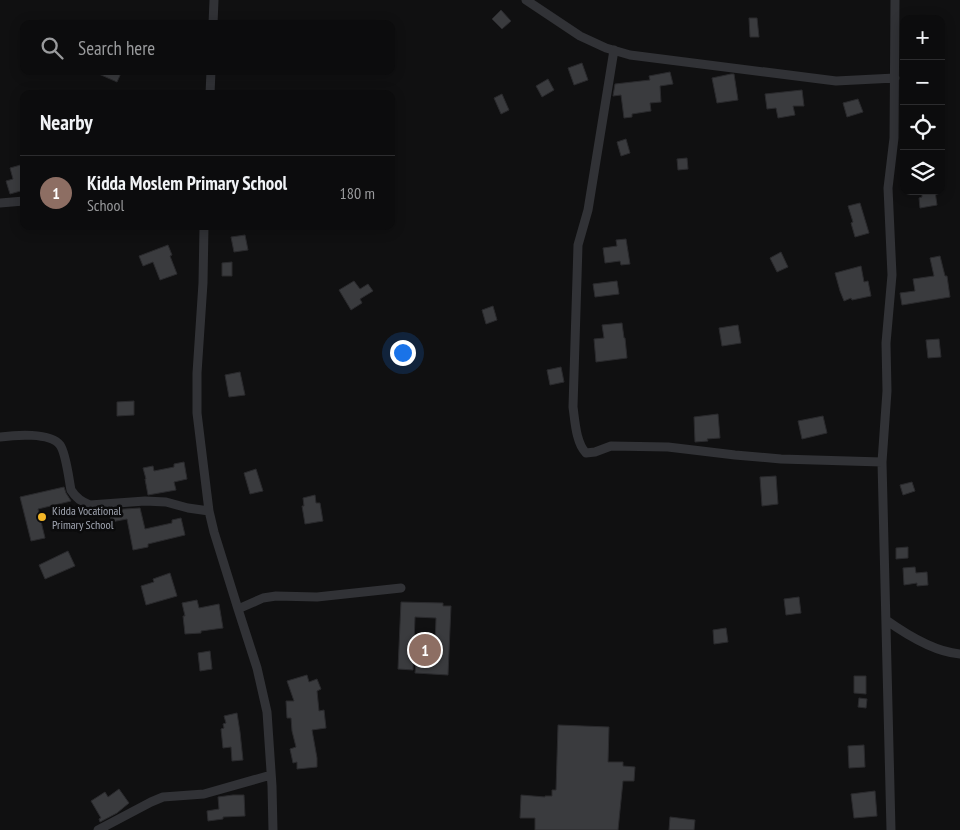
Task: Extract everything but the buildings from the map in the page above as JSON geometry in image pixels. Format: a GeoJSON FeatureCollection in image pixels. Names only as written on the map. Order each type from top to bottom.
{"type":"FeatureCollection","features":[{"type":"Feature","properties":{"kind":"street"},"geometry":{"type":"LineString","coordinates":[[213,20],[214,0]]}},
{"type":"Feature","properties":{"kind":"street"},"geometry":{"type":"LineString","coordinates":[[526,0],[580,36],[606,48],[630,55],[836,81],[895,78]]}},
{"type":"Feature","properties":{"kind":"street"},"geometry":{"type":"LineString","coordinates":[[891,830],[882,462],[887,391],[886,343],[892,275],[888,188],[894,138],[896,0]]}},
{"type":"Feature","properties":{"kind":"street"},"geometry":{"type":"LineString","coordinates":[[614,50],[588,210],[578,245],[573,407],[576,429],[582,449],[586,453],[611,446],[668,447],[734,456],[882,462]]}},
{"type":"Feature","properties":{"kind":"street"},"geometry":{"type":"LineString","coordinates":[[210,90],[211,75]]}},
{"type":"Feature","properties":{"kind":"street"},"geometry":{"type":"LineString","coordinates":[[0,203],[20,200]]}},
{"type":"Feature","properties":{"kind":"street"},"geometry":{"type":"LineString","coordinates":[[204,230],[203,283],[197,373],[197,413],[209,511],[257,668],[267,712],[272,775],[273,830]]}},
{"type":"Feature","properties":{"kind":"street"},"geometry":{"type":"LineString","coordinates":[[0,437],[20,434],[56,441],[61,446],[71,490],[82,502],[90,505],[146,500],[209,511]]}},
{"type":"Feature","properties":{"kind":"street"},"geometry":{"type":"LineString","coordinates":[[238,609],[263,598],[276,596],[317,597],[401,588]]}},
{"type":"Feature","properties":{"kind":"street"},"geometry":{"type":"LineString","coordinates":[[886,620],[922,642],[953,654],[960,654]]}},
{"type":"Feature","properties":{"kind":"street"},"geometry":{"type":"LineString","coordinates":[[98,830],[163,797],[204,794],[272,775]]}},
{"type":"Feature","properties":{"kind":"place","name":"Kidda Vocational Primary School"},"geometry":{"type":"Point","coordinates":[42,517]}},
{"type":"Feature","properties":{"kind":"place","name":"Kidda Moslem Primary School"},"geometry":{"type":"Point","coordinates":[425,650]}}]}
